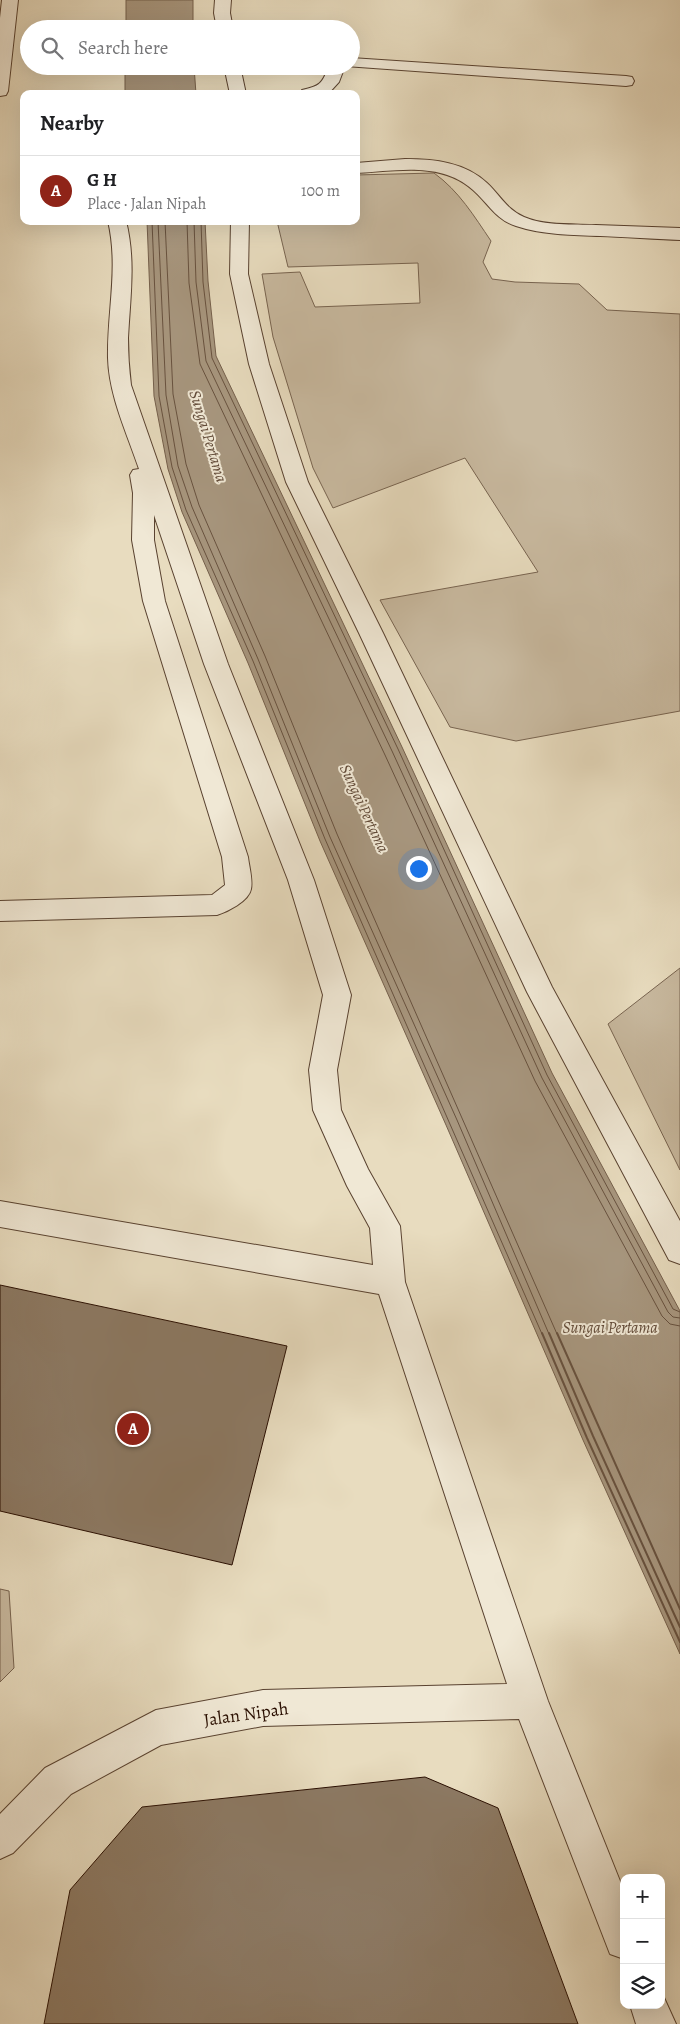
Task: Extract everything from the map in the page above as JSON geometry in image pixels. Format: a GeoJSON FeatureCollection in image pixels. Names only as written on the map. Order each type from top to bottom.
{"type":"FeatureCollection","features":[{"type":"Feature","properties":{"kind":"street"},"geometry":{"type":"LineString","coordinates":[[0,91],[10,0]]}},
{"type":"Feature","properties":{"kind":"street"},"geometry":{"type":"LineString","coordinates":[[223,0],[223,20]]}},
{"type":"Feature","properties":{"kind":"street"},"geometry":{"type":"LineString","coordinates":[[360,64],[626,81]]}},
{"type":"Feature","properties":{"kind":"street"},"geometry":{"type":"LineString","coordinates":[[234,75],[237,90]]}},
{"type":"Feature","properties":{"kind":"street"},"geometry":{"type":"LineString","coordinates":[[322,90],[331,82],[334,75]]}},
{"type":"Feature","properties":{"kind":"street"},"geometry":{"type":"LineString","coordinates":[[360,168],[413,165],[449,168],[467,175],[481,187],[500,212],[522,223],[551,228],[680,234]]}},
{"type":"Feature","properties":{"kind":"street"},"geometry":{"type":"LineString","coordinates":[[118,225],[122,237],[122,277],[117,356],[122,385],[216,664],[301,880],[337,995],[323,1070],[327,1110],[357,1177],[385,1226],[390,1282],[530,1701],[620,1930]]}},
{"type":"Feature","properties":{"kind":"street"},"geometry":{"type":"LineString","coordinates":[[240,225],[239,274],[259,364],[297,482],[371,633],[541,992],[680,1250]]}},
{"type":"Feature","properties":{"kind":"street"},"geometry":{"type":"LineString","coordinates":[[0,911],[217,905],[238,889],[235,857],[154,601],[143,540],[144,493],[131,415]]}},
{"type":"Feature","properties":{"kind":"street"},"geometry":{"type":"LineString","coordinates":[[0,1214],[390,1282]]}},
{"type":"Feature","properties":{"kind":"street","name":"Jalan Nipah"},"geometry":{"type":"LineString","coordinates":[[0,1840],[58,1781],[156,1728],[263,1708],[530,1701]]}},
{"type":"Feature","properties":{"kind":"street"},"geometry":{"type":"LineString","coordinates":[[650,2009],[656,2024]]}},
{"type":"Feature","properties":{"kind":"shaded area"},"geometry":{"type":"Polygon","coordinates":[[[434,173],[443,180],[459,196],[491,241],[483,262],[492,279],[515,282],[579,284],[607,310],[680,314],[680,711],[516,741],[450,727],[380,600],[538,572],[465,458],[333,508],[313,468],[273,337],[262,274],[300,272],[315,307],[420,303],[418,263],[288,267],[278,225],[360,225],[360,175],[434,173]]]}},
{"type":"Feature","properties":{"kind":"shaded area"},"geometry":{"type":"Polygon","coordinates":[[[680,968],[680,1170],[608,1024],[680,968]]]}},
{"type":"Feature","properties":{"kind":"shaded area"},"geometry":{"type":"Polygon","coordinates":[[[0,1589],[9,1591],[14,1668],[0,1682],[0,1589]]]}},
{"type":"Feature","properties":{"kind":"water"},"geometry":{"type":"Polygon","coordinates":[[[126,0],[193,0],[193,20],[126,20],[126,0]]]}},
{"type":"Feature","properties":{"kind":"water"},"geometry":{"type":"Polygon","coordinates":[[[125,75],[195,75],[196,90],[125,90],[125,75]]]}},
{"type":"Feature","properties":{"kind":"water","name":"Sungai Pertama"},"geometry":{"type":"Polygon","coordinates":[[[147,225],[205,225],[208,281],[216,356],[402,747],[552,1073],[680,1311],[680,1654],[583,1440],[320,841],[248,663],[182,512],[168,469],[154,396],[147,225]]]}},
{"type":"Feature","properties":{"kind":"building"},"geometry":{"type":"Polygon","coordinates":[[[0,1285],[287,1346],[232,1565],[0,1511],[0,1285]]]}},
{"type":"Feature","properties":{"kind":"building"},"geometry":{"type":"Polygon","coordinates":[[[425,1777],[498,1808],[578,2024],[44,2024],[70,1890],[142,1807],[425,1777]]]}},
{"type":"Feature","properties":{"kind":"place","name":"G H"},"geometry":{"type":"Point","coordinates":[133,1429]}}]}
